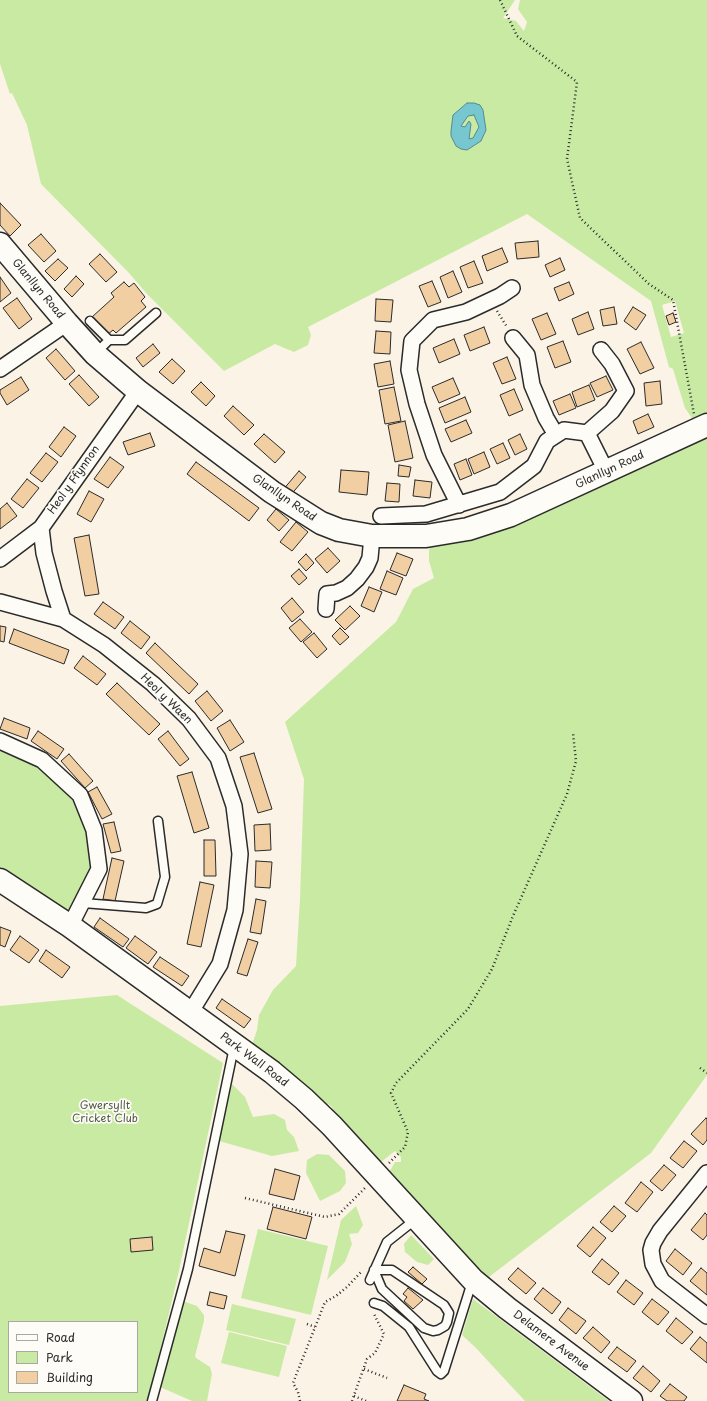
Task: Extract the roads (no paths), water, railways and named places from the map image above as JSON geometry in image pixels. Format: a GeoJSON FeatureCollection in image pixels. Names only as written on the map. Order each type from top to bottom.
{"type":"FeatureCollection","features":[{"type":"Feature","properties":{"kind":"street","name":"Glanllyn Road"},"geometry":{"type":"LineString","coordinates":[[0,244],[66,323],[102,347],[138,391],[272,492],[321,523],[339,530],[372,536],[426,536],[468,529],[511,515],[702,427]]}},
{"type":"Feature","properties":{"kind":"street"},"geometry":{"type":"LineString","coordinates":[[459,505],[434,455],[417,404],[408,370],[412,341],[433,320],[466,312],[492,300],[512,288]]}},
{"type":"Feature","properties":{"kind":"street"},"geometry":{"type":"LineString","coordinates":[[0,369],[66,323]]}},
{"type":"Feature","properties":{"kind":"street"},"geometry":{"type":"LineString","coordinates":[[513,338],[527,355],[532,385],[546,418],[556,435]]}},
{"type":"Feature","properties":{"kind":"street"},"geometry":{"type":"LineString","coordinates":[[381,516],[426,514],[500,492],[534,466],[547,441],[564,430],[587,433],[612,411],[626,391],[612,364],[601,350]]}},
{"type":"Feature","properties":{"kind":"street","name":"Heol y Ffynnon"},"geometry":{"type":"LineString","coordinates":[[0,559],[41,528],[138,391]]}},
{"type":"Feature","properties":{"kind":"street"},"geometry":{"type":"LineString","coordinates":[[587,433],[606,471]]}},
{"type":"Feature","properties":{"kind":"street"},"geometry":{"type":"LineString","coordinates":[[41,528],[44,553],[63,618]]}},
{"type":"Feature","properties":{"kind":"street"},"geometry":{"type":"LineString","coordinates":[[326,609],[324,591],[336,592],[347,588],[357,579],[366,567],[370,558],[372,536]]}},
{"type":"Feature","properties":{"kind":"street","name":"Heol y Waen"},"geometry":{"type":"LineString","coordinates":[[0,602],[63,618],[104,645],[153,684],[189,720],[218,758],[234,806],[240,854],[235,910],[220,964],[190,1013]]}},
{"type":"Feature","properties":{"kind":"street"},"geometry":{"type":"LineString","coordinates":[[0,741],[42,760],[80,795],[94,830],[99,869],[70,926]]}},
{"type":"Feature","properties":{"kind":"street","name":"Park Wall Road"},"geometry":{"type":"LineString","coordinates":[[0,880],[70,926],[272,1072],[304,1099],[332,1126],[473,1280]]}},
{"type":"Feature","properties":{"kind":"street"},"geometry":{"type":"LineString","coordinates":[[707,1173],[660,1231],[651,1250],[653,1264],[662,1281],[707,1316]]}},
{"type":"Feature","properties":{"kind":"street","name":"Delamere Avenue"},"geometry":{"type":"LineString","coordinates":[[473,1280],[507,1308],[631,1401]]}},
{"type":"Feature","properties":{"kind":"lane"},"geometry":{"type":"LineString","coordinates":[[90,321],[102,347],[124,340],[156,313]]}},
{"type":"Feature","properties":{"kind":"lane"},"geometry":{"type":"LineString","coordinates":[[83,903],[146,908],[157,904],[165,877],[158,821]]}},
{"type":"Feature","properties":{"kind":"lane"},"geometry":{"type":"LineString","coordinates":[[152,1401],[188,1269],[235,1045]]}},
{"type":"Feature","properties":{"kind":"lane"},"geometry":{"type":"LineString","coordinates":[[370,1280],[387,1242],[417,1218]]}},
{"type":"Feature","properties":{"kind":"lane"},"geometry":{"type":"LineString","coordinates":[[374,1270],[392,1270],[444,1304],[449,1313],[445,1326],[433,1331],[424,1328],[382,1289],[374,1270]]}},
{"type":"Feature","properties":{"kind":"lane"},"geometry":{"type":"LineString","coordinates":[[373,1306],[383,1306],[409,1327],[437,1372],[441,1374],[444,1371],[473,1280]]}},
{"type":"Feature","properties":{"kind":"water"},"geometry":{"type":"Polygon","coordinates":[[[467,103],[480,105],[483,110],[486,130],[481,141],[467,150],[456,146],[451,136],[453,115],[467,103]],[[474,115],[468,116],[461,126],[465,127],[469,121],[471,124],[469,139],[473,138],[479,127],[474,115]]]}},
{"type":"Feature","properties":{"kind":"park label","name":"Gwersyllt Cricket Club"},"geometry":{"type":"Point","coordinates":[105,1112]}}]}
